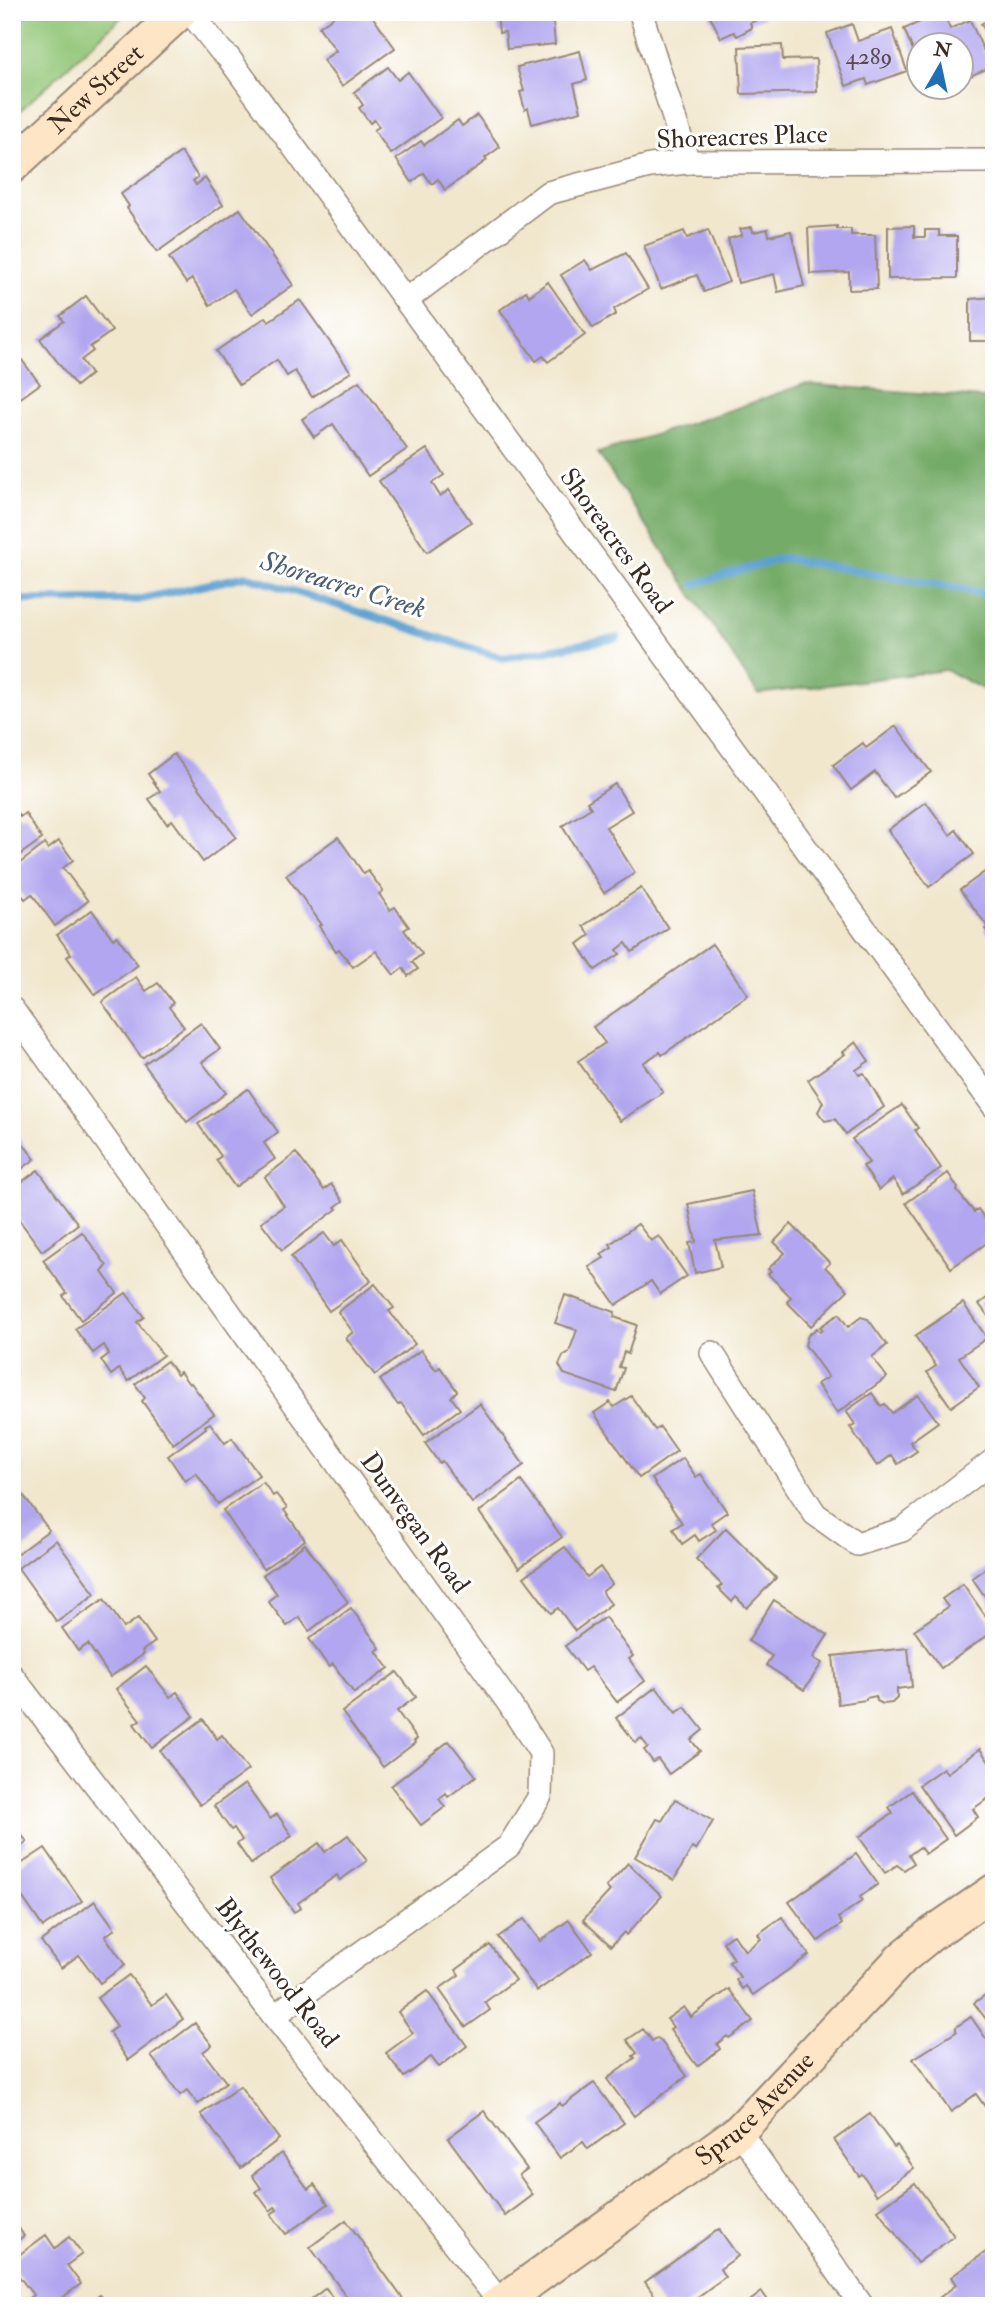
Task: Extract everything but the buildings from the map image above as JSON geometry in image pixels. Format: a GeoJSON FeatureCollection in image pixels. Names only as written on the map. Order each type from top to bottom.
{"type":"FeatureCollection","features":[{"type":"Feature","properties":{"kind":"street","name":"New Street"},"geometry":{"type":"LineString","coordinates":[[12,166],[180,12]]}},
{"type":"Feature","properties":{"kind":"street","name":"Shoreacres Road"},"geometry":{"type":"LineString","coordinates":[[190,12],[228,57],[994,1106]]}},
{"type":"Feature","properties":{"kind":"street"},"geometry":{"type":"LineString","coordinates":[[643,12],[642,17],[688,162]]}},
{"type":"Feature","properties":{"kind":"street","name":"Shoreacres Place"},"geometry":{"type":"LineString","coordinates":[[406,300],[548,192],[650,166],[688,162],[994,160]]}},
{"type":"Feature","properties":{"kind":"street","name":"Dunvegan Road"},"geometry":{"type":"LineString","coordinates":[[12,1009],[500,1690],[541,1753],[540,1796],[509,1846],[274,2016]]}},
{"type":"Feature","properties":{"kind":"street"},"geometry":{"type":"LineString","coordinates":[[712,1353],[815,1514],[857,1544],[902,1530],[994,1460]]}},
{"type":"Feature","properties":{"kind":"street","name":"Blythewood Road"},"geometry":{"type":"LineString","coordinates":[[12,1675],[498,2304]]}},
{"type":"Feature","properties":{"kind":"street","name":"Spruce Avenue"},"geometry":{"type":"LineString","coordinates":[[498,2304],[739,2131],[902,1958],[930,1935],[994,1891]]}},
{"type":"Feature","properties":{"kind":"street"},"geometry":{"type":"LineString","coordinates":[[739,2131],[862,2306]]}},
{"type":"Feature","properties":{"kind":"green space"},"geometry":{"type":"Polygon","coordinates":[[[12,12],[127,12],[12,118],[12,12]]]}},
{"type":"Feature","properties":{"kind":"green space"},"geometry":{"type":"Polygon","coordinates":[[[804,384],[994,399],[994,695],[946,670],[758,694],[598,453],[804,384]]]}},
{"type":"Feature","properties":{"kind":"waterway","name":"Shoreacres Creek"},"geometry":{"type":"LineString","coordinates":[[695,584],[783,558],[994,597]]}},
{"type":"Feature","properties":{"kind":"waterway","name":"Shoreacres Creek"},"geometry":{"type":"LineString","coordinates":[[12,594],[24,600],[137,600],[246,576],[503,658],[617,638]]}}]}
